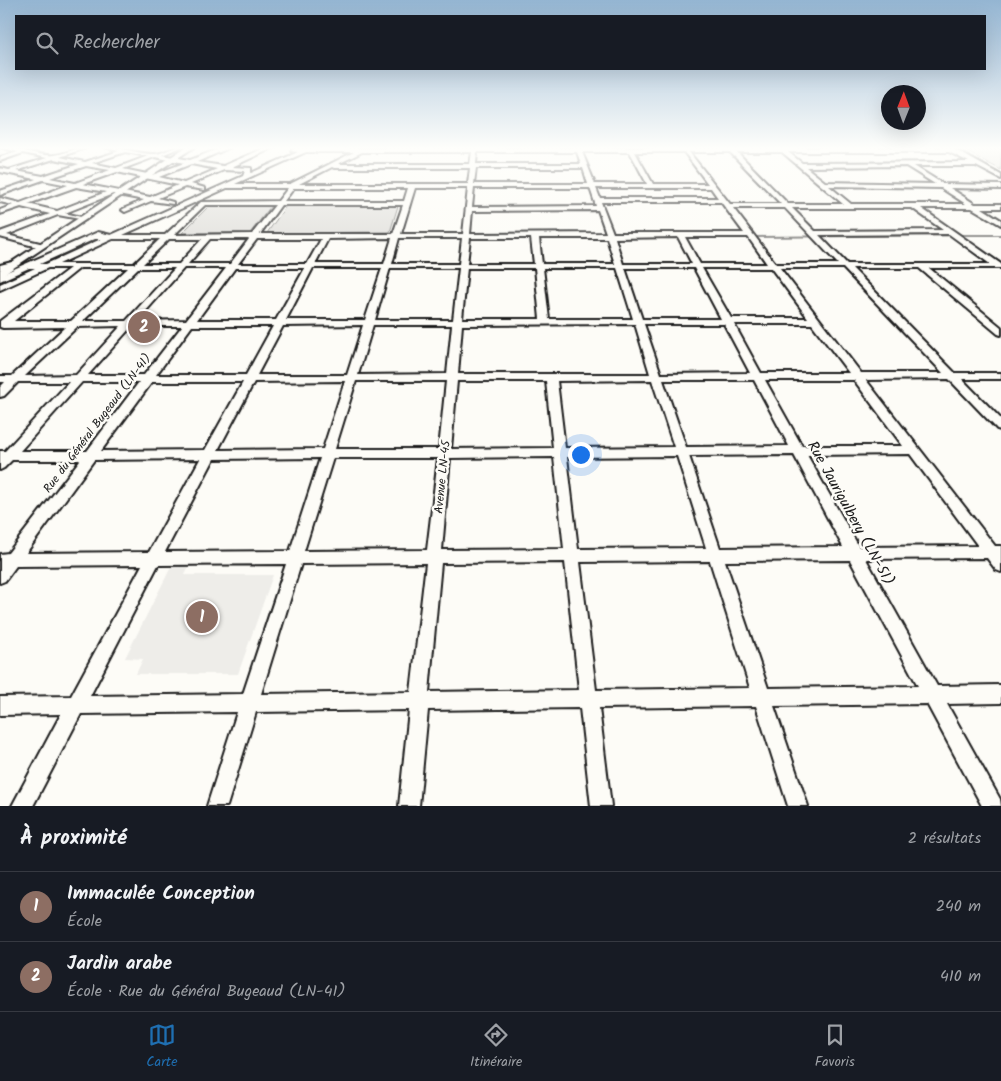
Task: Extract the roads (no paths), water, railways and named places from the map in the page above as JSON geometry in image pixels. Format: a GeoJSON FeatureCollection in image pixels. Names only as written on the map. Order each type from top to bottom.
{"type":"FeatureCollection","features":[{"type":"Feature","properties":{"kind":"main road"},"geometry":{"type":"LineString","coordinates":[[0,274],[137,185]]}},
{"type":"Feature","properties":{"kind":"street"},"geometry":{"type":"LineString","coordinates":[[0,193],[26,185]]}},
{"type":"Feature","properties":{"kind":"street"},"geometry":{"type":"LineString","coordinates":[[0,212],[74,185],[171,203]]}},
{"type":"Feature","properties":{"kind":"street"},"geometry":{"type":"LineString","coordinates":[[125,210],[183,185],[203,189],[213,185]]}},
{"type":"Feature","properties":{"kind":"street"},"geometry":{"type":"LineString","coordinates":[[0,287],[230,185]]}},
{"type":"Feature","properties":{"kind":"street","name":"Rue du Général Bugeaud (LN-41)"},"geometry":{"type":"LineString","coordinates":[[0,576],[6,560],[91,455],[293,185]]}},
{"type":"Feature","properties":{"kind":"street"},"geometry":{"type":"LineString","coordinates":[[766,185],[1001,426]]}},
{"type":"Feature","properties":{"kind":"street"},"geometry":{"type":"LineString","coordinates":[[826,185],[849,206]]}},
{"type":"Feature","properties":{"kind":"street"},"geometry":{"type":"LineString","coordinates":[[895,185],[1001,187]]}},
{"type":"Feature","properties":{"kind":"street"},"geometry":{"type":"LineString","coordinates":[[939,185],[1001,223]]}},
{"type":"Feature","properties":{"kind":"street"},"geometry":{"type":"LineString","coordinates":[[227,186],[712,186],[912,450],[996,552],[1001,566]]}},
{"type":"Feature","properties":{"kind":"street"},"geometry":{"type":"LineString","coordinates":[[216,806],[412,186]]}},
{"type":"Feature","properties":{"kind":"street","name":"Avenue LN-45"},"geometry":{"type":"LineString","coordinates":[[409,806],[471,186]]}},
{"type":"Feature","properties":{"kind":"street"},"geometry":{"type":"LineString","coordinates":[[591,186],[610,236],[798,806]]}},
{"type":"Feature","properties":{"kind":"street"},"geometry":{"type":"LineString","coordinates":[[0,393],[168,236],[199,198],[203,189]]}},
{"type":"Feature","properties":{"kind":"street"},"geometry":{"type":"LineString","coordinates":[[0,235],[110,193]]}},
{"type":"Feature","properties":{"kind":"street"},"geometry":{"type":"LineString","coordinates":[[0,278],[171,203],[199,198],[280,203],[406,203]]}},
{"type":"Feature","properties":{"kind":"street"},"geometry":{"type":"LineString","coordinates":[[0,200],[83,219]]}},
{"type":"Feature","properties":{"kind":"street"},"geometry":{"type":"LineString","coordinates":[[596,200],[915,207],[1001,206]]}},
{"type":"Feature","properties":{"kind":"street"},"geometry":{"type":"LineString","coordinates":[[915,207],[1000,267]]}},
{"type":"Feature","properties":{"kind":"street"},"geometry":{"type":"LineString","coordinates":[[469,209],[598,208]]}},
{"type":"Feature","properties":{"kind":"street"},"geometry":{"type":"LineString","coordinates":[[813,233],[951,232]]}},
{"type":"Feature","properties":{"kind":"street"},"geometry":{"type":"LineString","coordinates":[[0,235],[41,246]]}},
{"type":"Feature","properties":{"kind":"street","name":"Rue Jaurigulbery (LN-51)"},"geometry":{"type":"LineString","coordinates":[[680,235],[993,806]]}},
{"type":"Feature","properties":{"kind":"street"},"geometry":{"type":"LineString","coordinates":[[94,237],[750,235]]}},
{"type":"Feature","properties":{"kind":"street"},"geometry":{"type":"LineString","coordinates":[[3,459],[79,379],[209,236]]}},
{"type":"Feature","properties":{"kind":"street"},"geometry":{"type":"LineString","coordinates":[[22,806],[326,236]]}},
{"type":"Feature","properties":{"kind":"street"},"geometry":{"type":"LineString","coordinates":[[535,236],[545,321]]}},
{"type":"Feature","properties":{"kind":"street"},"geometry":{"type":"LineString","coordinates":[[0,268],[16,263]]}},
{"type":"Feature","properties":{"kind":"street"},"geometry":{"type":"LineString","coordinates":[[28,266],[1000,267]]}},
{"type":"Feature","properties":{"kind":"street"},"geometry":{"type":"LineString","coordinates":[[921,266],[1001,332]]}},
{"type":"Feature","properties":{"kind":"street"},"geometry":{"type":"LineString","coordinates":[[2,325],[77,267]]}},
{"type":"Feature","properties":{"kind":"street"},"geometry":{"type":"LineString","coordinates":[[2,325],[77,323],[814,321]]}},
{"type":"Feature","properties":{"kind":"street"},"geometry":{"type":"LineString","coordinates":[[0,379],[1001,376]]}},
{"type":"Feature","properties":{"kind":"street"},"geometry":{"type":"LineString","coordinates":[[551,377],[601,806]]}},
{"type":"Feature","properties":{"kind":"street"},"geometry":{"type":"LineString","coordinates":[[3,459],[91,455],[912,450]]}},
{"type":"Feature","properties":{"kind":"street"},"geometry":{"type":"LineString","coordinates":[[6,560],[996,552]]}},
{"type":"Feature","properties":{"kind":"street"},"geometry":{"type":"LineString","coordinates":[[0,706],[1001,694]]}},
{"type":"Feature","properties":{"kind":"waterway"},"geometry":{"type":"LineString","coordinates":[[755,237],[951,235]]}},
{"type":"Feature","properties":{"kind":"waterway"},"geometry":{"type":"LineString","coordinates":[[957,235],[1001,235]]}},
{"type":"Feature","properties":{"kind":"place","name":"Jardin arabe"},"geometry":{"type":"Point","coordinates":[144,327]}},
{"type":"Feature","properties":{"kind":"place","name":"Immaculée Conception"},"geometry":{"type":"Point","coordinates":[202,617]}}]}
